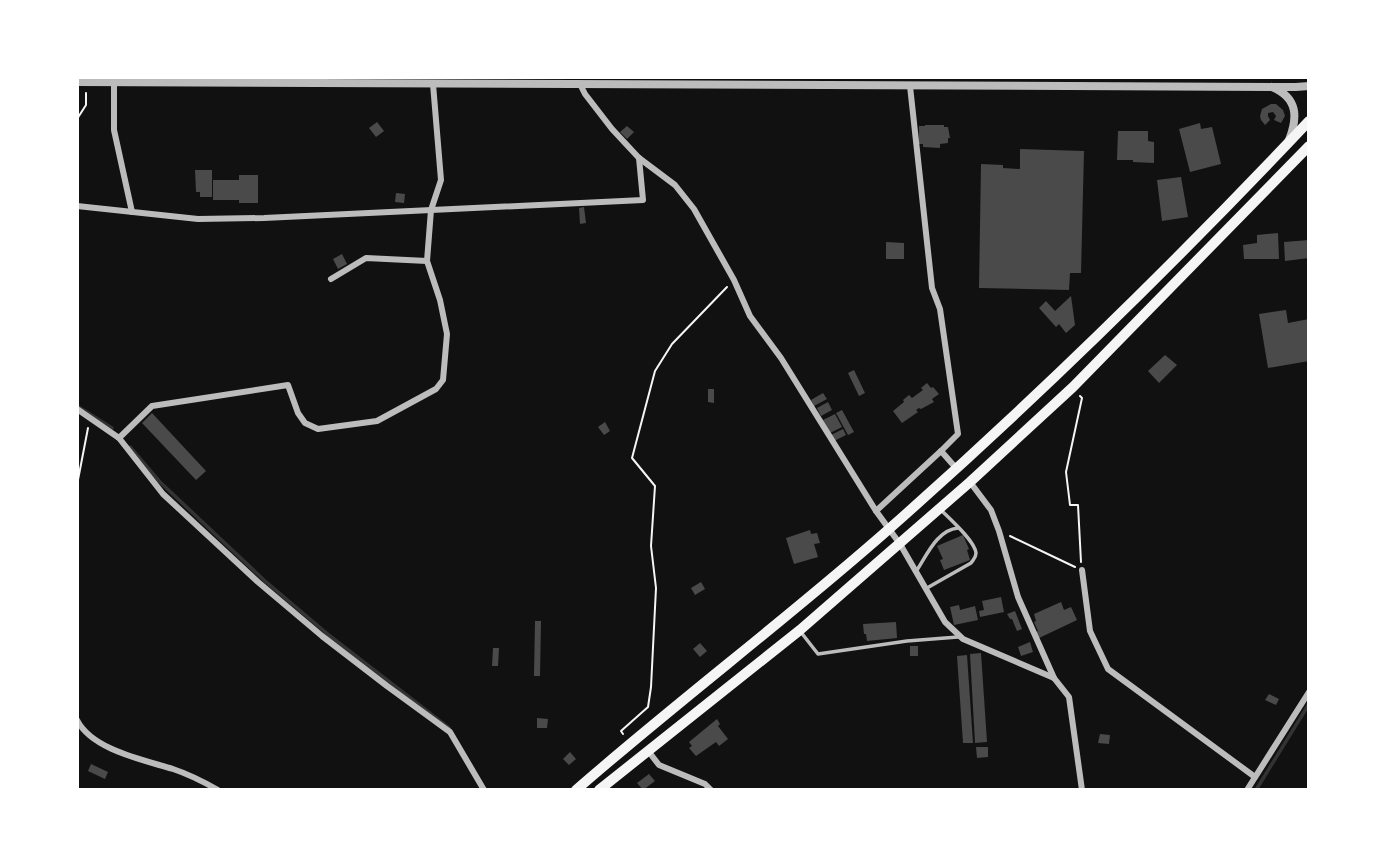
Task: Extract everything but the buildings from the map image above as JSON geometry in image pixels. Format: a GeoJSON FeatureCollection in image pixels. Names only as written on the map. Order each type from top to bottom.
{"type":"FeatureCollection","features":[{"type":"Feature","properties":{"kind":"highway"},"geometry":{"type":"LineString","coordinates":[[576,790],[798,607],[956,468],[1114,322],[1309,121]]}},
{"type":"Feature","properties":{"kind":"highway"},"geometry":{"type":"LineString","coordinates":[[599,790],[800,630],[970,482],[1073,387],[1309,146]]}},
{"type":"Feature","properties":{"kind":"street"},"geometry":{"type":"LineString","coordinates":[[114,79],[114,130],[132,212]]}},
{"type":"Feature","properties":{"kind":"street"},"geometry":{"type":"LineString","coordinates":[[77,82],[114,79],[433,84],[1309,86]]}},
{"type":"Feature","properties":{"kind":"street"},"geometry":{"type":"LineString","coordinates":[[119,438],[152,406],[288,385],[298,413],[305,423],[318,429],[377,421],[436,389],[443,380],[447,334],[440,300],[427,261],[431,210],[441,180],[433,84]]}},
{"type":"Feature","properties":{"kind":"street"},"geometry":{"type":"LineString","coordinates":[[580,84],[592,103],[639,158],[676,185],[694,209],[734,280],[750,316],[781,358],[876,511],[900,544],[945,622],[960,637],[1054,678]]}},
{"type":"Feature","properties":{"kind":"street"},"geometry":{"type":"LineString","coordinates":[[876,511],[958,434],[940,309],[932,288],[909,86]]}},
{"type":"Feature","properties":{"kind":"street"},"geometry":{"type":"LineString","coordinates":[[1269,86],[1286,96],[1293,106],[1293,125],[1287,144]]}},
{"type":"Feature","properties":{"kind":"street"},"geometry":{"type":"LineString","coordinates":[[77,206],[198,219],[643,200],[639,158]]}},
{"type":"Feature","properties":{"kind":"street"},"geometry":{"type":"LineString","coordinates":[[331,279],[366,258],[427,261]]}},
{"type":"Feature","properties":{"kind":"street"},"geometry":{"type":"LineString","coordinates":[[77,409],[119,438],[163,494],[258,582],[365,670],[450,732],[484,790]]}},
{"type":"Feature","properties":{"kind":"street"},"geometry":{"type":"LineString","coordinates":[[941,451],[956,468]]}},
{"type":"Feature","properties":{"kind":"street"},"geometry":{"type":"LineString","coordinates":[[970,482],[991,510],[1018,597],[1054,678],[1069,696],[1082,790]]}},
{"type":"Feature","properties":{"kind":"street"},"geometry":{"type":"LineString","coordinates":[[1082,570],[1090,631],[1108,669],[1255,777]]}},
{"type":"Feature","properties":{"kind":"street"},"geometry":{"type":"LineString","coordinates":[[1247,790],[1309,692]]}},
{"type":"Feature","properties":{"kind":"street"},"geometry":{"type":"LineString","coordinates":[[77,720],[80,727],[99,743],[146,763],[175,770],[218,790]]}},
{"type":"Feature","properties":{"kind":"street"},"geometry":{"type":"LineString","coordinates":[[649,752],[659,765],[711,790]]}},
{"type":"Feature","properties":{"kind":"lane"},"geometry":{"type":"LineString","coordinates":[[926,589],[975,558],[976,551],[972,543],[940,509]]}},
{"type":"Feature","properties":{"kind":"lane"},"geometry":{"type":"LineString","coordinates":[[916,572],[940,536],[948,530],[958,528]]}},
{"type":"Feature","properties":{"kind":"lane"},"geometry":{"type":"LineString","coordinates":[[800,630],[818,654],[907,641],[960,637]]}},
{"type":"Feature","properties":{"kind":"path"},"geometry":{"type":"LineString","coordinates":[[77,119],[86,105],[87,82]]}},
{"type":"Feature","properties":{"kind":"path"},"geometry":{"type":"LineString","coordinates":[[629,744],[621,731],[648,707],[656,588],[652,546],[655,486],[632,458],[655,371],[672,344],[734,280]]}},
{"type":"Feature","properties":{"kind":"path"},"geometry":{"type":"LineString","coordinates":[[999,531],[1082,570],[1078,505],[1070,505],[1066,472],[1082,398],[1073,387]]}},
{"type":"Feature","properties":{"kind":"path"},"geometry":{"type":"LineString","coordinates":[[77,485],[90,417]]}},
{"type":"Feature","properties":{"kind":"waterway"},"geometry":{"type":"LineString","coordinates":[[77,406],[112,428]]}},
{"type":"Feature","properties":{"kind":"waterway"},"geometry":{"type":"LineString","coordinates":[[130,447],[160,482],[265,581],[330,636],[449,728]]}},
{"type":"Feature","properties":{"kind":"waterway"},"geometry":{"type":"LineString","coordinates":[[1256,790],[1309,704]]}}]}
